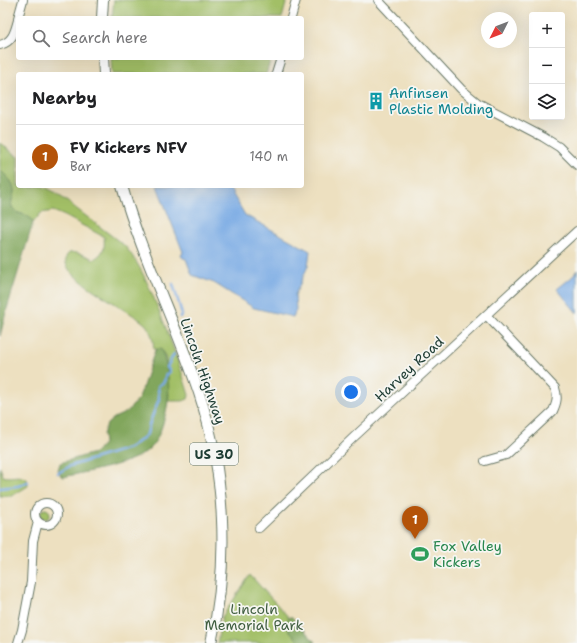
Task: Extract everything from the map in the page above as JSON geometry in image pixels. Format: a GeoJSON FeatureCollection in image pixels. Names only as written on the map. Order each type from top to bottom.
{"type":"FeatureCollection","features":[{"type":"Feature","properties":{"kind":"main road"},"geometry":{"type":"LineString","coordinates":[[102,16],[103,0]]}},
{"type":"Feature","properties":{"kind":"main road"},"geometry":{"type":"LineString","coordinates":[[103,60],[104,72]]}},
{"type":"Feature","properties":{"kind":"main road","name":"Lincoln Highway"},"geometry":{"type":"LineString","coordinates":[[123,188],[138,235],[199,393],[215,456],[221,506],[222,532],[221,577],[211,643]]}},
{"type":"Feature","properties":{"kind":"street"},"geometry":{"type":"LineString","coordinates":[[19,16],[23,0]]}},
{"type":"Feature","properties":{"kind":"street"},"geometry":{"type":"LineString","coordinates":[[292,16],[296,0]]}},
{"type":"Feature","properties":{"kind":"street"},"geometry":{"type":"LineString","coordinates":[[378,0],[461,89],[478,103],[523,126],[559,147],[577,164]]}},
{"type":"Feature","properties":{"kind":"street"},"geometry":{"type":"LineString","coordinates":[[0,45],[7,43],[11,39],[16,26]]}},
{"type":"Feature","properties":{"kind":"street"},"geometry":{"type":"LineString","coordinates":[[277,72],[280,60]]}},
{"type":"Feature","properties":{"kind":"street","name":"Harvey Road"},"geometry":{"type":"LineString","coordinates":[[259,528],[354,437],[577,231]]}},
{"type":"Feature","properties":{"kind":"street"},"geometry":{"type":"LineString","coordinates":[[485,461],[506,455],[553,410],[557,403],[555,388],[486,315]]}},
{"type":"Feature","properties":{"kind":"street"},"geometry":{"type":"LineString","coordinates":[[18,643],[22,630],[31,582],[33,541],[38,522]]}},
{"type":"Feature","properties":{"kind":"green space"},"geometry":{"type":"Polygon","coordinates":[[[114,0],[287,0],[283,16],[112,16],[114,0]]]}},
{"type":"Feature","properties":{"kind":"green space"},"geometry":{"type":"Polygon","coordinates":[[[111,60],[270,60],[267,72],[112,72],[111,60]]]}},
{"type":"Feature","properties":{"kind":"green space"},"geometry":{"type":"Polygon","coordinates":[[[0,143],[16,155],[16,188],[46,188],[56,193],[125,246],[135,260],[151,292],[175,352],[186,384],[189,395],[188,399],[183,401],[168,401],[169,396],[166,359],[161,349],[153,349],[152,336],[145,324],[88,286],[69,270],[66,263],[66,257],[68,254],[76,253],[94,259],[100,255],[103,250],[104,237],[53,211],[41,213],[33,223],[28,216],[18,213],[13,209],[11,204],[14,191],[13,185],[0,170],[0,143]]]}},
{"type":"Feature","properties":{"kind":"green space"},"geometry":{"type":"Polygon","coordinates":[[[0,170],[9,179],[14,188],[11,204],[13,209],[18,213],[29,217],[33,223],[0,336],[0,170]]]}},
{"type":"Feature","properties":{"kind":"green space"},"geometry":{"type":"Polygon","coordinates":[[[161,349],[166,364],[169,388],[168,404],[158,436],[150,448],[143,454],[122,463],[98,470],[64,477],[61,476],[58,470],[60,463],[94,453],[104,444],[103,434],[107,424],[114,418],[127,412],[139,398],[155,350],[161,349]]]}},
{"type":"Feature","properties":{"kind":"green space"},"geometry":{"type":"Polygon","coordinates":[[[0,467],[3,476],[23,477],[27,479],[28,486],[12,496],[0,496],[0,467]]]}},
{"type":"Feature","properties":{"kind":"green space"},"geometry":{"type":"Polygon","coordinates":[[[43,509],[47,509],[49,510],[49,518],[43,519],[40,516],[40,512],[43,509]]]}},
{"type":"Feature","properties":{"kind":"green space","name":"Lincoln Memorial Park"},"geometry":{"type":"Polygon","coordinates":[[[250,575],[312,643],[217,643],[222,617],[250,575]]]}},
{"type":"Feature","properties":{"kind":"green space"},"geometry":{"type":"Polygon","coordinates":[[[291,616],[316,643],[300,643],[285,625],[291,616]]]}},
{"type":"Feature","properties":{"kind":"water"},"geometry":{"type":"Polygon","coordinates":[[[158,188],[229,188],[245,215],[310,251],[308,266],[295,295],[296,310],[293,317],[254,308],[214,283],[192,275],[186,259],[181,256],[183,252],[158,188]]]}},
{"type":"Feature","properties":{"kind":"water"},"geometry":{"type":"Polygon","coordinates":[[[577,270],[577,313],[557,289],[572,277],[577,270]]]}},
{"type":"Feature","properties":{"kind":"waterway"},"geometry":{"type":"LineString","coordinates":[[173,284],[182,315],[180,317]]}},
{"type":"Feature","properties":{"kind":"waterway"},"geometry":{"type":"LineString","coordinates":[[58,473],[70,466],[129,448],[147,434],[159,399],[158,386],[164,382],[166,374],[170,372],[167,367],[174,354]]}},
{"type":"Feature","properties":{"kind":"waterway"},"geometry":{"type":"LineString","coordinates":[[0,488],[18,486],[28,482]]}},
{"type":"Feature","properties":{"kind":"place","name":"Anfinsen Plastic Molding"},"geometry":{"type":"Point","coordinates":[376,101]}},
{"type":"Feature","properties":{"kind":"place","name":"FV Kickers NFV"},"geometry":{"type":"Point","coordinates":[415,539]}},
{"type":"Feature","properties":{"kind":"place","name":"Fox Valley Kickers"},"geometry":{"type":"Point","coordinates":[420,554]}}]}
